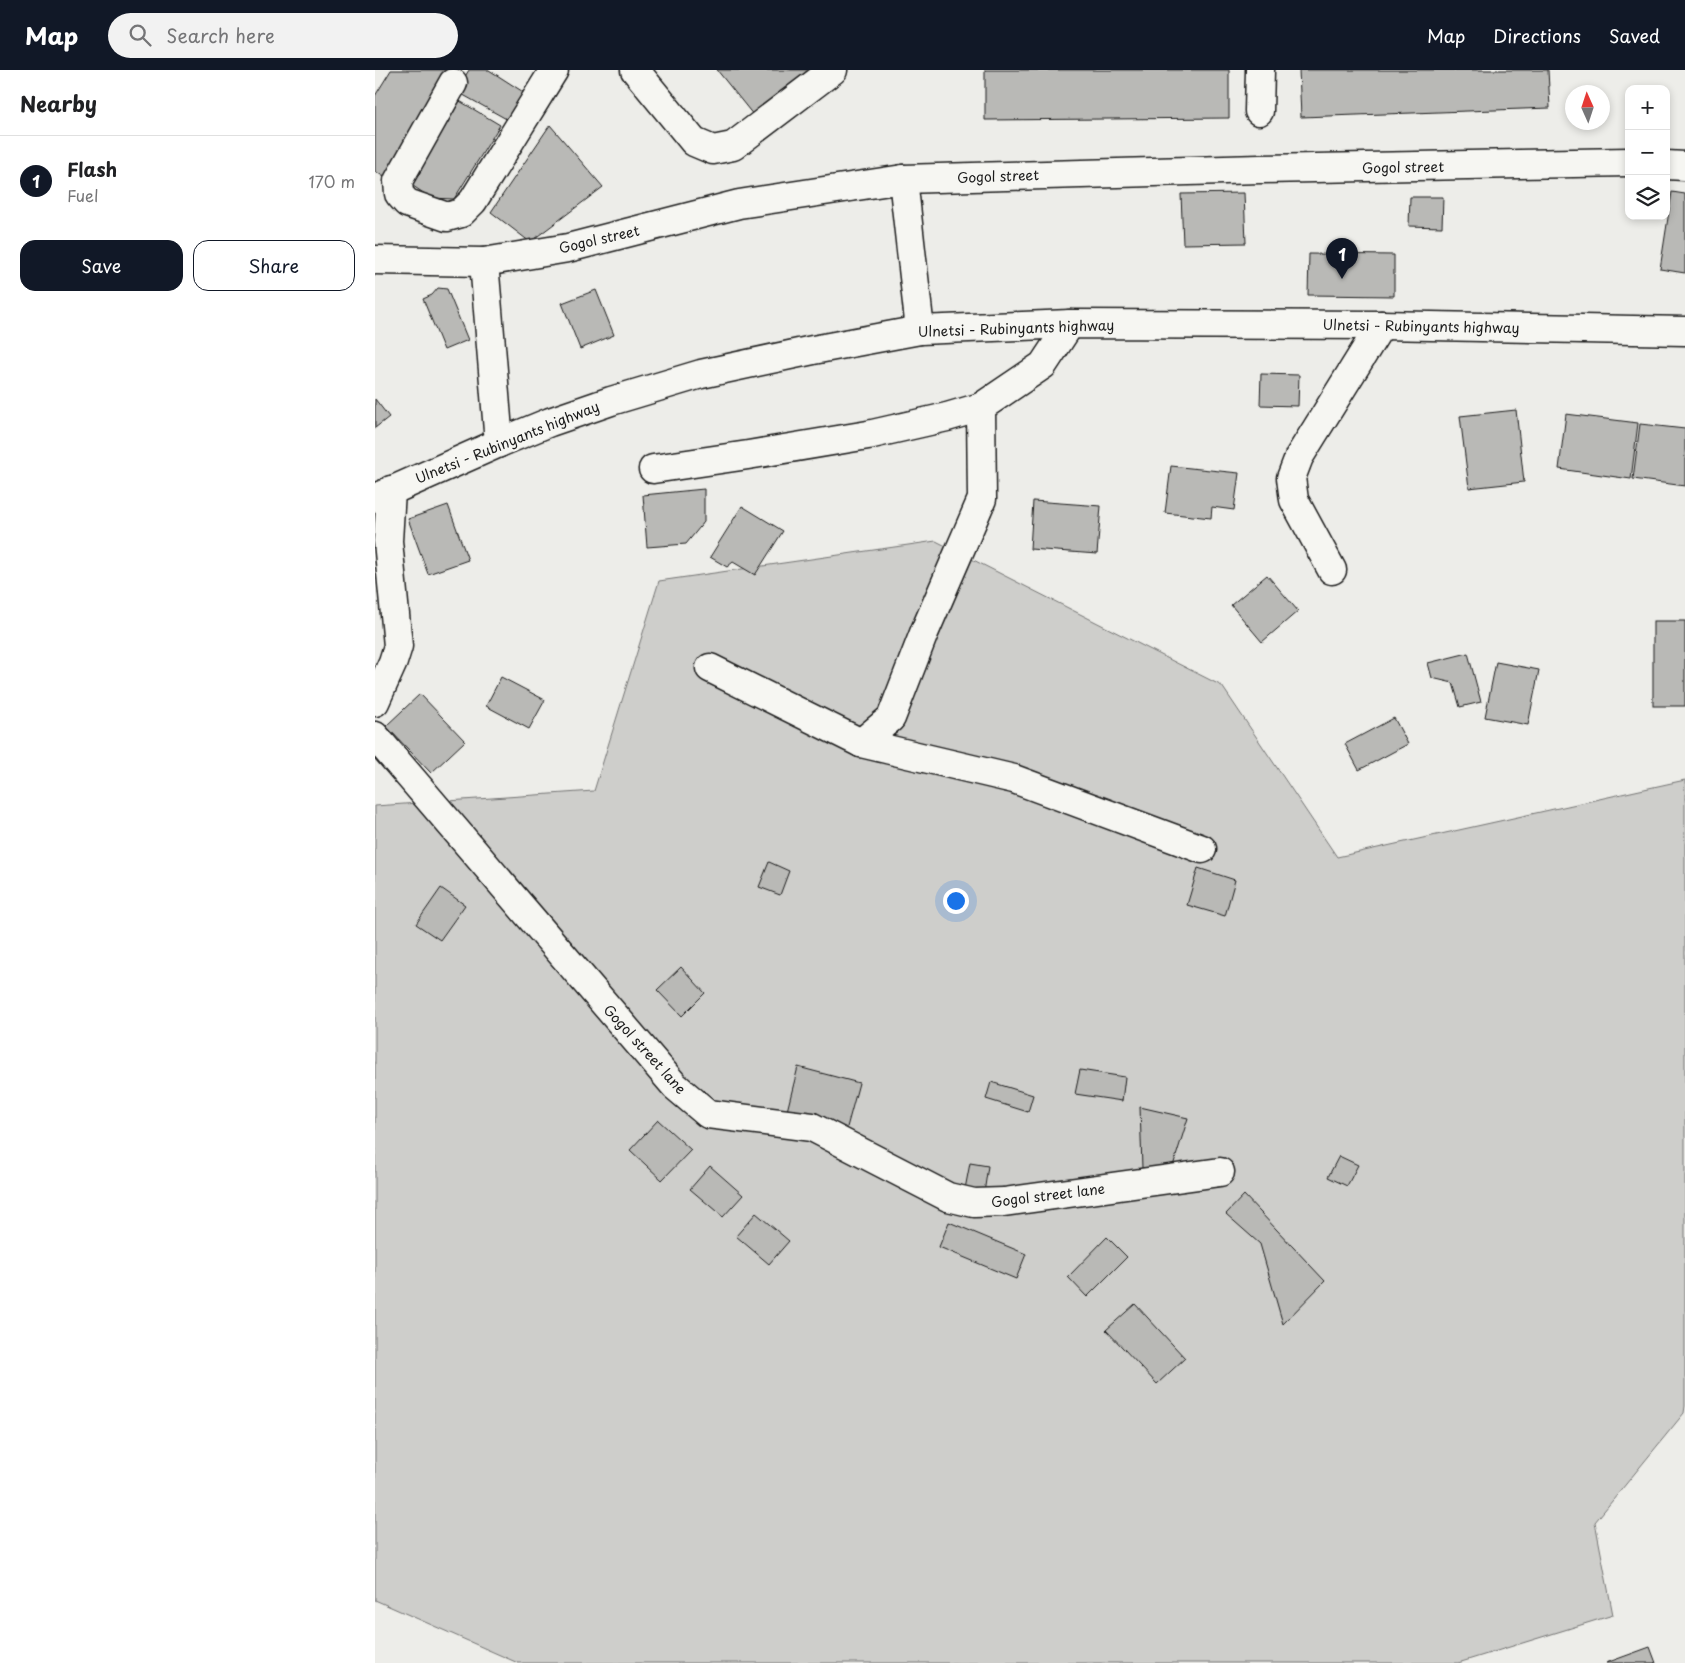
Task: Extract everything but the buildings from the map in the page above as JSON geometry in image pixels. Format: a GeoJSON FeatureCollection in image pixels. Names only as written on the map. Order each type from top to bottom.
{"type":"FeatureCollection","features":[{"type":"Feature","properties":{"kind":"street"},"geometry":{"type":"LineString","coordinates":[[453,83],[398,182],[399,194],[407,203],[447,217],[461,213],[473,201],[554,70]]}},
{"type":"Feature","properties":{"kind":"street"},"geometry":{"type":"LineString","coordinates":[[635,70],[694,142],[713,150],[733,146],[833,70]]}},
{"type":"Feature","properties":{"kind":"street"},"geometry":{"type":"LineString","coordinates":[[1259,111],[1260,70]]}},
{"type":"Feature","properties":{"kind":"street","name":"Gogol street"},"geometry":{"type":"LineString","coordinates":[[375,260],[484,262],[568,248],[739,204],[903,178],[1625,162]]}},
{"type":"Feature","properties":{"kind":"street"},"geometry":{"type":"LineString","coordinates":[[1670,165],[1685,166]]}},
{"type":"Feature","properties":{"kind":"street"},"geometry":{"type":"LineString","coordinates":[[903,178],[920,330]]}},
{"type":"Feature","properties":{"kind":"street"},"geometry":{"type":"LineString","coordinates":[[484,262],[499,443]]}},
{"type":"Feature","properties":{"kind":"street"},"geometry":{"type":"LineString","coordinates":[[653,469],[748,456],[868,435],[947,417],[981,407],[1043,365],[1070,324]]}},
{"type":"Feature","properties":{"kind":"street","name":"Ulnetsi - Rubinyants highway"},"geometry":{"type":"LineString","coordinates":[[383,494],[550,422],[611,401],[701,374],[920,330],[1070,324],[1381,326],[1685,331]]}},
{"type":"Feature","properties":{"kind":"street"},"geometry":{"type":"LineString","coordinates":[[1332,570],[1294,500],[1291,478],[1299,457],[1381,326]]}},
{"type":"Feature","properties":{"kind":"street"},"geometry":{"type":"LineString","coordinates":[[861,743],[891,718],[924,633],[982,499],[981,407]]}},
{"type":"Feature","properties":{"kind":"street"},"geometry":{"type":"LineString","coordinates":[[375,702],[398,646],[383,494]]}},
{"type":"Feature","properties":{"kind":"street"},"geometry":{"type":"LineString","coordinates":[[710,668],[861,743],[1014,779],[1202,849]]}},
{"type":"Feature","properties":{"kind":"street","name":"Gogol street lane"},"geometry":{"type":"LineString","coordinates":[[375,736],[675,1086],[708,1114],[812,1127],[948,1197],[975,1203],[1004,1202],[1220,1172]]}},
{"type":"Feature","properties":{"kind":"shaded area"},"geometry":{"type":"Polygon","coordinates":[[[936,541],[1222,686],[1337,857],[1685,780],[1685,1406],[1684,1413],[1595,1522],[1613,1615],[1458,1663],[518,1663],[375,1600],[375,806],[594,791],[659,581],[936,541]]]}},
{"type":"Feature","properties":{"kind":"place","name":"Flash"},"geometry":{"type":"Point","coordinates":[1342,279]}}]}
